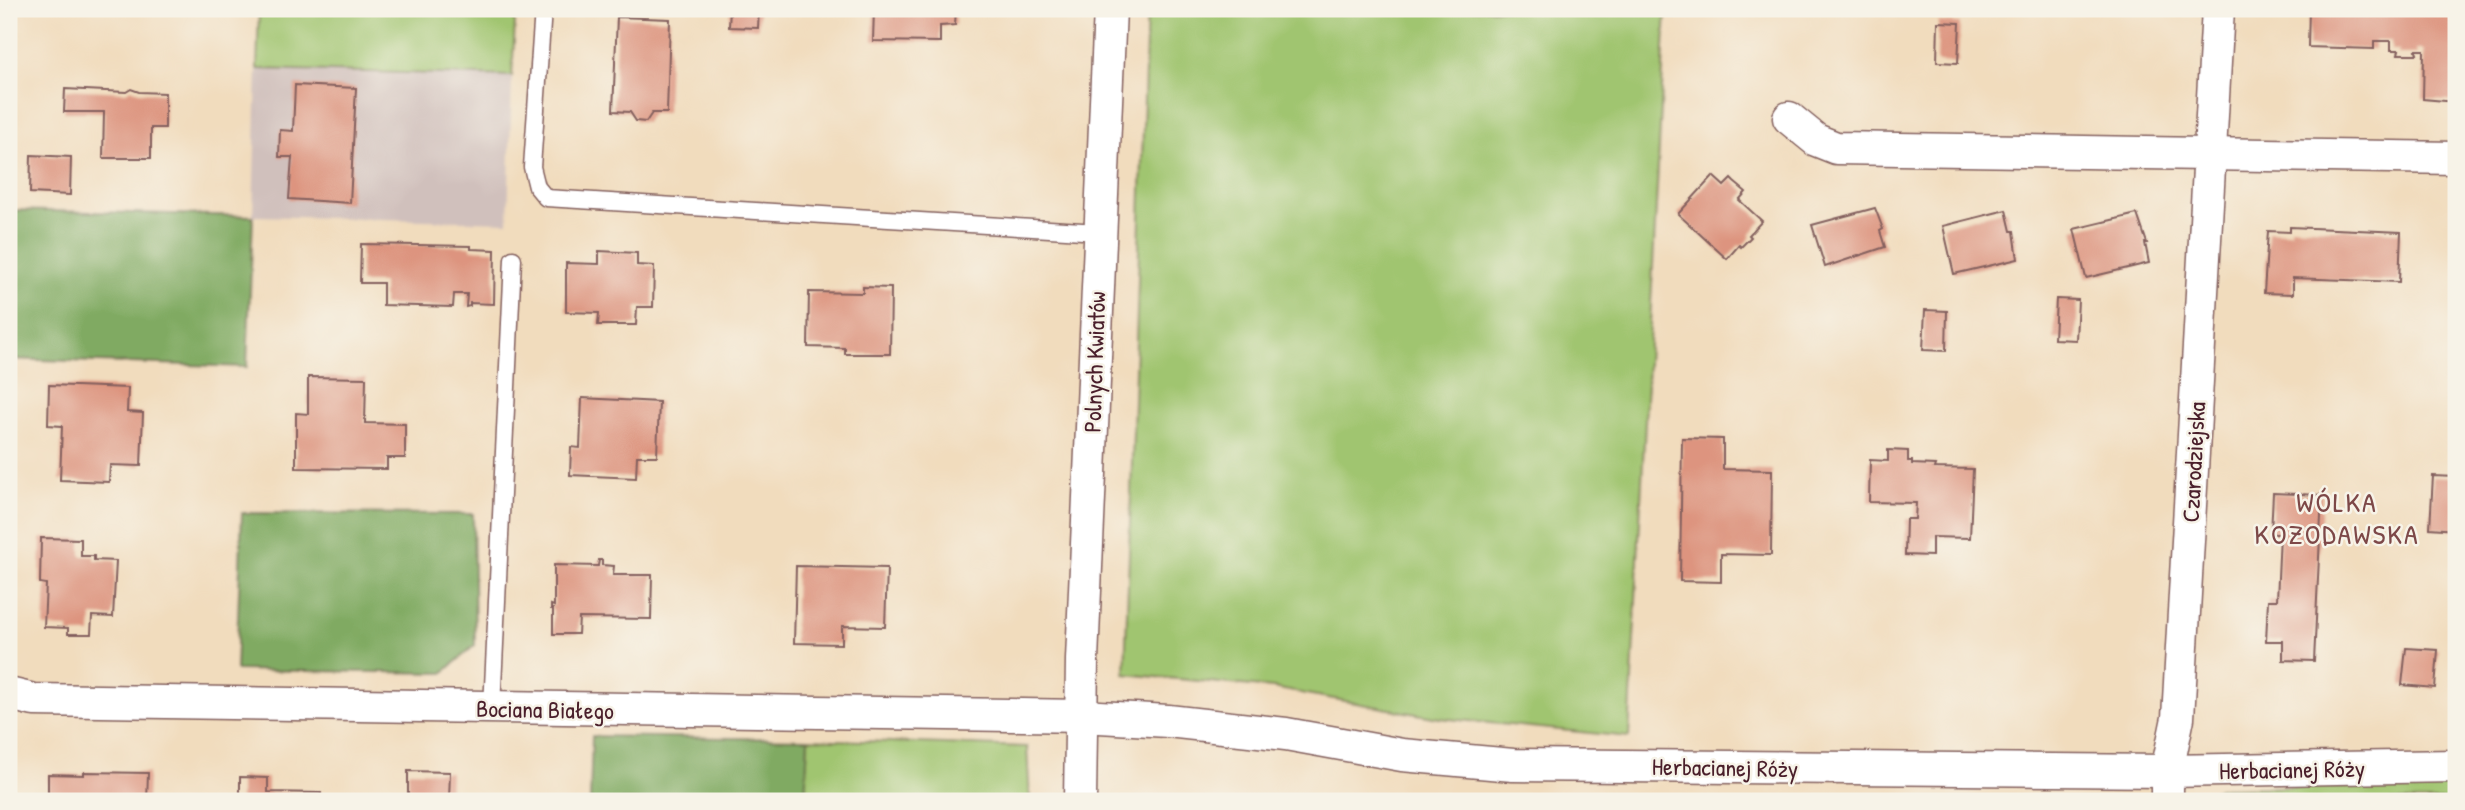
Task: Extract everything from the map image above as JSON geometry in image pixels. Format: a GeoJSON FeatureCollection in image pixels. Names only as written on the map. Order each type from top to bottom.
{"type":"FeatureCollection","features":[{"type":"Feature","properties":{"kind":"street","name":"Polnych Kwiatów"},"geometry":{"type":"LineString","coordinates":[[1082,716],[1099,232],[1110,9]]}},
{"type":"Feature","properties":{"kind":"street","name":"Czarodziejska"},"geometry":{"type":"LineString","coordinates":[[2167,786],[2178,718],[2218,9]]}},
{"type":"Feature","properties":{"kind":"street"},"geometry":{"type":"LineString","coordinates":[[1789,118],[1816,141],[1836,148],[2456,158]]}},
{"type":"Feature","properties":{"kind":"street","name":"Bociana Białego"},"geometry":{"type":"LineString","coordinates":[[9,694],[34,700],[1082,716]]}},
{"type":"Feature","properties":{"kind":"street"},"geometry":{"type":"LineString","coordinates":[[1080,801],[1082,716]]}},
{"type":"Feature","properties":{"kind":"street","name":"Herbacianej Róży"},"geometry":{"type":"LineString","coordinates":[[1082,716],[1168,721],[1286,734],[1402,755],[1513,765],[2167,786],[2456,766]]}},
{"type":"Feature","properties":{"kind":"lane"},"geometry":{"type":"LineString","coordinates":[[543,9],[532,167],[537,187],[546,198],[1099,232]]}},
{"type":"Feature","properties":{"kind":"lane"},"geometry":{"type":"LineString","coordinates":[[492,708],[513,259]]}},
{"type":"Feature","properties":{"kind":"shaded area"},"geometry":{"type":"Polygon","coordinates":[[[257,69],[512,76],[508,222],[253,216],[257,69]]]}},
{"type":"Feature","properties":{"kind":"green space"},"geometry":{"type":"Polygon","coordinates":[[[259,9],[509,9],[515,23],[512,76],[257,69],[259,9]]]}},
{"type":"Feature","properties":{"kind":"green space"},"geometry":{"type":"Polygon","coordinates":[[[1147,9],[1666,9],[1629,737],[1439,718],[1273,688],[1125,674],[1147,9]]]}},
{"type":"Feature","properties":{"kind":"green space"},"geometry":{"type":"Polygon","coordinates":[[[9,210],[253,216],[247,367],[9,359],[9,210]]]}},
{"type":"Feature","properties":{"kind":"green space"},"geometry":{"type":"Polygon","coordinates":[[[242,513],[473,514],[475,645],[443,673],[236,670],[242,513]]]}},
{"type":"Feature","properties":{"kind":"green space"},"geometry":{"type":"Polygon","coordinates":[[[592,736],[808,739],[805,801],[590,801],[592,736]]]}},
{"type":"Feature","properties":{"kind":"green space"},"geometry":{"type":"Polygon","coordinates":[[[808,739],[1027,747],[1030,801],[805,801],[808,739]]]}},
{"type":"Feature","properties":{"kind":"green space"},"geometry":{"type":"Polygon","coordinates":[[[2456,785],[2456,801],[2196,801],[2219,788],[2456,785]]]}},
{"type":"Feature","properties":{"kind":"building"},"geometry":{"type":"Polygon","coordinates":[[[730,9],[759,9],[758,28],[729,27],[730,9]]]}},
{"type":"Feature","properties":{"kind":"building"},"geometry":{"type":"Polygon","coordinates":[[[874,9],[956,9],[955,25],[940,26],[940,42],[873,41],[874,9]]]}},
{"type":"Feature","properties":{"kind":"building"},"geometry":{"type":"Polygon","coordinates":[[[2309,9],[2455,10],[2456,102],[2423,99],[2424,50],[2416,50],[2417,54],[2398,54],[2399,50],[2391,50],[2391,41],[2374,41],[2374,49],[2308,47],[2309,9]]]}},
{"type":"Feature","properties":{"kind":"building"},"geometry":{"type":"Polygon","coordinates":[[[617,17],[670,19],[667,113],[652,113],[646,122],[636,121],[630,112],[613,111],[617,17]]]}},
{"type":"Feature","properties":{"kind":"building"},"geometry":{"type":"Polygon","coordinates":[[[1938,22],[1960,23],[1958,63],[1937,62],[1938,22]]]}},
{"type":"Feature","properties":{"kind":"building"},"geometry":{"type":"Polygon","coordinates":[[[295,85],[356,88],[350,203],[289,199],[292,157],[279,157],[280,130],[293,131],[295,85]]]}},
{"type":"Feature","properties":{"kind":"building"},"geometry":{"type":"Polygon","coordinates":[[[65,89],[126,92],[131,89],[165,93],[165,128],[151,128],[151,158],[103,158],[104,112],[64,112],[65,89]]]}},
{"type":"Feature","properties":{"kind":"building"},"geometry":{"type":"Polygon","coordinates":[[[31,155],[71,157],[70,195],[30,193],[31,155]]]}},
{"type":"Feature","properties":{"kind":"building"},"geometry":{"type":"Polygon","coordinates":[[[1713,176],[1724,186],[1731,179],[1746,192],[1739,200],[1762,221],[1749,235],[1751,237],[1741,247],[1739,245],[1727,259],[1678,214],[1713,176]]]}},
{"type":"Feature","properties":{"kind":"building"},"geometry":{"type":"Polygon","coordinates":[[[1875,208],[1883,229],[1880,231],[1885,247],[1825,267],[1812,225],[1875,208]]]}},
{"type":"Feature","properties":{"kind":"building"},"geometry":{"type":"Polygon","coordinates":[[[2006,210],[2011,231],[2014,231],[2018,259],[1954,274],[1943,226],[2006,210]]]}},
{"type":"Feature","properties":{"kind":"building"},"geometry":{"type":"Polygon","coordinates":[[[2137,214],[2147,243],[2149,263],[2086,278],[2074,229],[2137,214]]]}},
{"type":"Feature","properties":{"kind":"building"},"geometry":{"type":"Polygon","coordinates":[[[2290,227],[2401,232],[2399,282],[2293,278],[2293,294],[2264,293],[2268,231],[2290,232],[2290,227]]]}},
{"type":"Feature","properties":{"kind":"building"},"geometry":{"type":"Polygon","coordinates":[[[361,244],[471,246],[471,249],[495,250],[494,304],[470,303],[470,306],[466,307],[467,294],[454,294],[453,307],[383,305],[383,283],[360,283],[361,244]]]}},
{"type":"Feature","properties":{"kind":"building"},"geometry":{"type":"Polygon","coordinates":[[[599,251],[637,253],[637,265],[654,266],[653,307],[637,307],[636,325],[598,325],[599,313],[566,312],[566,263],[599,264],[599,251]]]}},
{"type":"Feature","properties":{"kind":"building"},"geometry":{"type":"Polygon","coordinates":[[[863,287],[891,288],[890,354],[845,354],[845,348],[808,347],[809,292],[863,293],[863,287]]]}},
{"type":"Feature","properties":{"kind":"building"},"geometry":{"type":"Polygon","coordinates":[[[2056,299],[2078,300],[2076,340],[2054,339],[2056,299]]]}},
{"type":"Feature","properties":{"kind":"building"},"geometry":{"type":"Polygon","coordinates":[[[1925,310],[1947,311],[1946,351],[1923,350],[1925,310]]]}},
{"type":"Feature","properties":{"kind":"building"},"geometry":{"type":"Polygon","coordinates":[[[308,377],[366,378],[365,423],[405,424],[405,458],[387,458],[387,469],[296,468],[296,413],[308,414],[308,377]]]}},
{"type":"Feature","properties":{"kind":"building"},"geometry":{"type":"Polygon","coordinates":[[[49,385],[128,388],[127,412],[143,413],[141,466],[110,465],[109,482],[60,480],[62,426],[48,425],[49,385]]]}},
{"type":"Feature","properties":{"kind":"building"},"geometry":{"type":"Polygon","coordinates":[[[582,398],[659,402],[657,456],[637,456],[636,478],[570,475],[571,447],[580,448],[582,398]]]}},
{"type":"Feature","properties":{"kind":"building"},"geometry":{"type":"Polygon","coordinates":[[[1682,438],[1723,439],[1723,469],[1772,470],[1771,555],[1721,554],[1721,582],[1680,581],[1682,438]]]}},
{"type":"Feature","properties":{"kind":"building"},"geometry":{"type":"Polygon","coordinates":[[[1888,450],[1908,451],[1908,461],[1912,461],[1912,464],[1935,465],[1934,468],[1973,469],[1970,538],[1932,537],[1932,556],[1905,555],[1906,519],[1915,519],[1916,503],[1869,502],[1870,460],[1888,461],[1888,450]]]}},
{"type":"Feature","properties":{"kind":"building"},"geometry":{"type":"Polygon","coordinates":[[[2433,476],[2456,477],[2456,530],[2430,528],[2433,476]]]}},
{"type":"Feature","properties":{"kind":"building"},"geometry":{"type":"Polygon","coordinates":[[[2273,493],[2322,495],[2314,661],[2283,660],[2283,641],[2266,641],[2268,600],[2277,600],[2280,534],[2271,534],[2273,493]]]}},
{"type":"Feature","properties":{"kind":"building"},"geometry":{"type":"Polygon","coordinates":[[[41,538],[81,539],[81,556],[94,556],[94,560],[116,561],[113,617],[92,616],[91,634],[68,634],[68,628],[44,627],[46,584],[40,583],[41,538]]]}},
{"type":"Feature","properties":{"kind":"building"},"geometry":{"type":"Polygon","coordinates":[[[599,560],[602,560],[602,565],[614,566],[613,575],[652,575],[651,619],[579,618],[578,634],[553,634],[551,605],[554,606],[554,565],[598,566],[599,560]]]}},
{"type":"Feature","properties":{"kind":"building"},"geometry":{"type":"Polygon","coordinates":[[[796,566],[887,568],[885,627],[842,626],[842,644],[794,643],[796,566]]]}},
{"type":"Feature","properties":{"kind":"building"},"geometry":{"type":"Polygon","coordinates":[[[2406,648],[2438,650],[2435,688],[2402,685],[2406,648]]]}},
{"type":"Feature","properties":{"kind":"building"},"geometry":{"type":"Polygon","coordinates":[[[408,771],[450,772],[449,801],[408,801],[408,771]]]}},
{"type":"Feature","properties":{"kind":"building"},"geometry":{"type":"Polygon","coordinates":[[[84,772],[148,773],[147,801],[48,801],[48,774],[84,775],[84,772]]]}},
{"type":"Feature","properties":{"kind":"building"},"geometry":{"type":"Polygon","coordinates":[[[240,777],[268,778],[268,792],[321,793],[320,801],[240,801],[240,777]]]}},
{"type":"Feature","properties":{"kind":"district","name":"WÓLKA KOZODAWSKA"},"geometry":{"type":"Point","coordinates":[2337,518]}}]}
